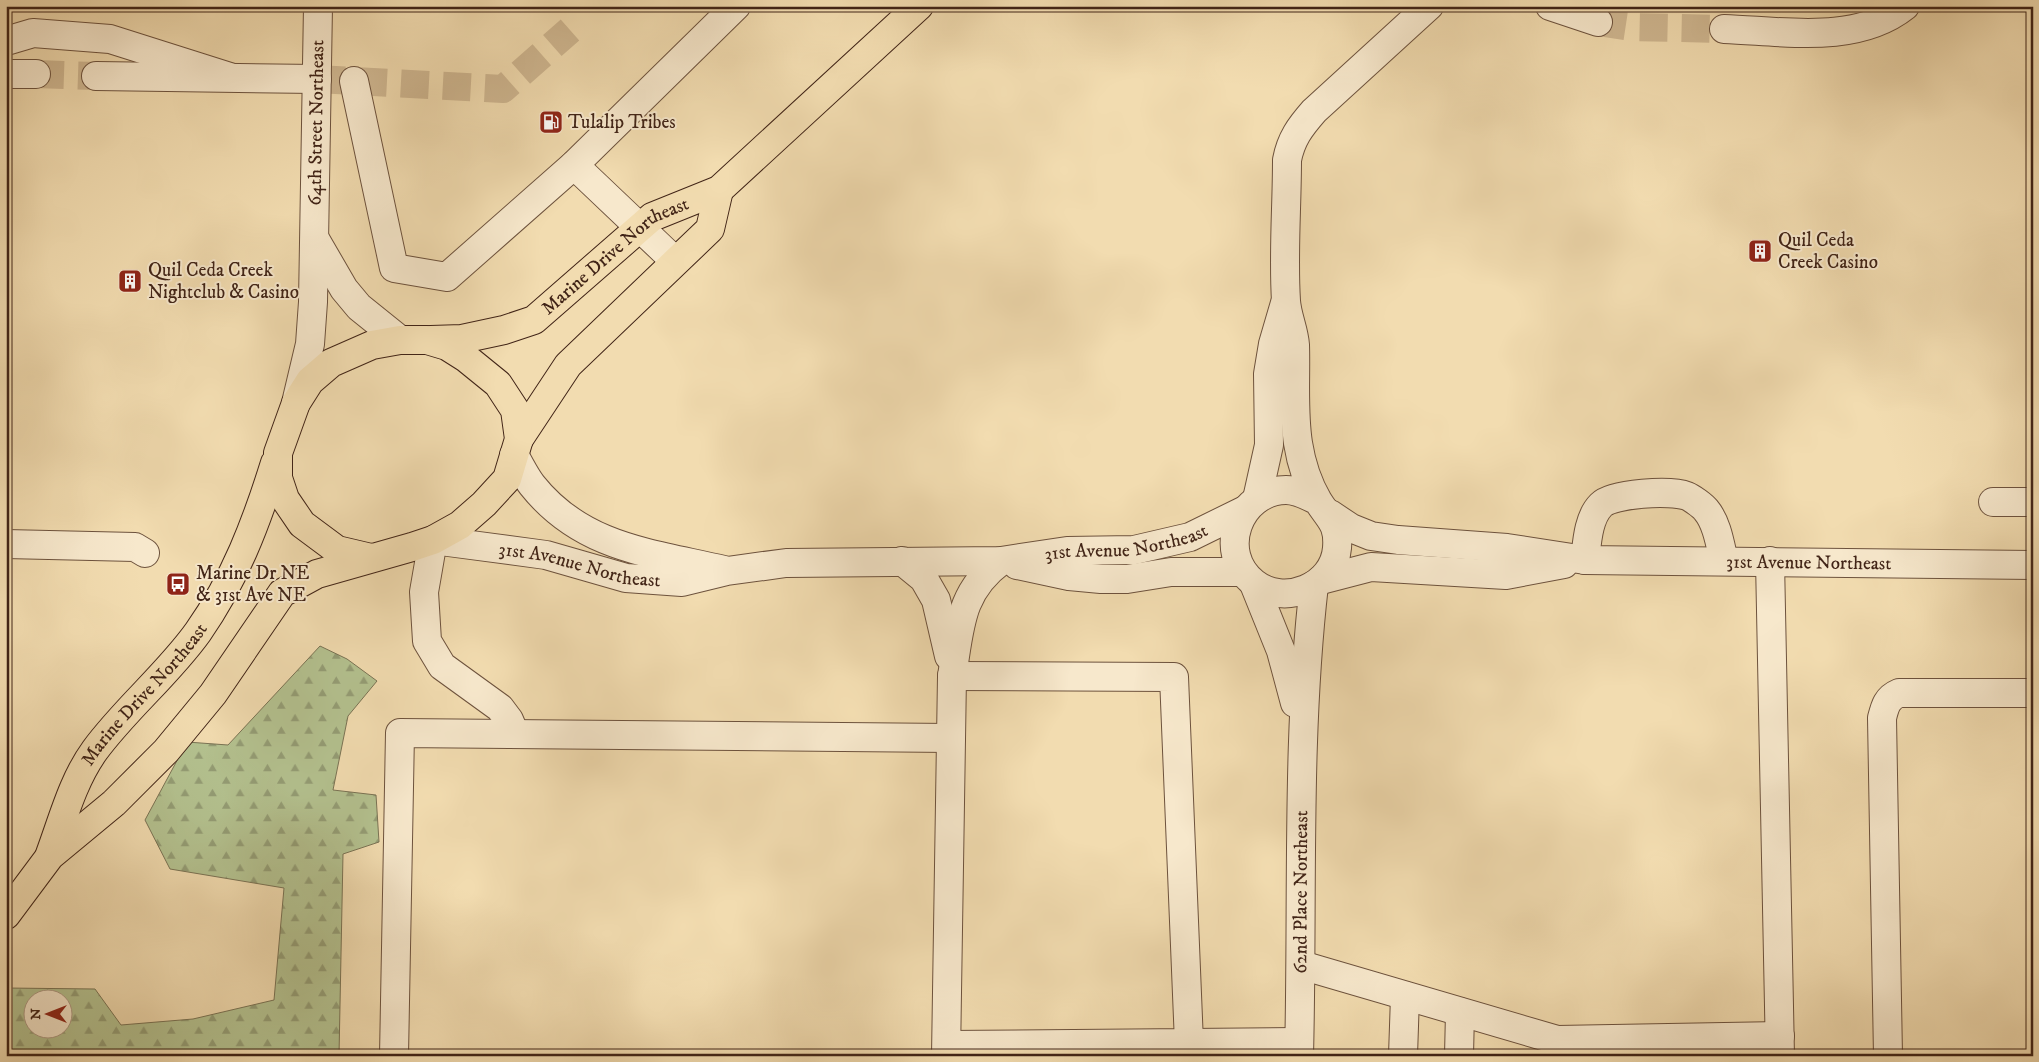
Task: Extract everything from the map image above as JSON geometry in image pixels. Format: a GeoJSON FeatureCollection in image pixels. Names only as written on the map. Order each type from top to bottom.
{"type":"FeatureCollection","features":[{"type":"Feature","properties":{"kind":"main road","name":"Marine Drive Northeast"},"geometry":{"type":"LineString","coordinates":[[50,856],[78,777],[94,751],[196,634],[231,576],[258,518],[296,403],[310,381],[331,363],[372,345],[400,340],[462,339],[504,330],[534,320],[652,217],[719,190],[919,6]]}},
{"type":"Feature","properties":{"kind":"main road","name":"Marine Drive Northeast"},"geometry":{"type":"LineString","coordinates":[[6,914],[50,856],[114,803],[166,751],[213,694],[282,593],[317,574],[432,540],[460,525],[484,504],[507,479],[516,447],[568,365],[710,229],[719,190]]}},
{"type":"Feature","properties":{"kind":"main road"},"geometry":{"type":"LineString","coordinates":[[427,340],[447,346],[460,354],[498,384],[515,410],[516,447]]}},
{"type":"Feature","properties":{"kind":"main road"},"geometry":{"type":"LineString","coordinates":[[278,453],[278,478],[285,499],[302,524],[337,550],[371,558]]}},
{"type":"Feature","properties":{"kind":"street","name":"64th Street Northeast"},"geometry":{"type":"LineString","coordinates":[[296,403],[310,344],[315,239],[318,6]]}},
{"type":"Feature","properties":{"kind":"street"},"geometry":{"type":"LineString","coordinates":[[354,81],[394,268],[447,277],[574,165],[736,6]]}},
{"type":"Feature","properties":{"kind":"street"},"geometry":{"type":"LineString","coordinates":[[1286,302],[1273,344],[1268,374],[1269,446],[1251,504],[1237,524],[1234,541],[1236,557],[1249,578],[1270,592],[1288,594],[1306,590],[1317,582],[1332,566],[1337,549],[1337,531],[1307,475],[1298,444],[1295,343],[1286,302],[1287,160],[1290,145],[1298,128],[1314,111],[1429,6]]}},
{"type":"Feature","properties":{"kind":"street"},"geometry":{"type":"LineString","coordinates":[[1550,6],[1598,22]]}},
{"type":"Feature","properties":{"kind":"street"},"geometry":{"type":"LineString","coordinates":[[1724,29],[1817,32],[1856,30],[1890,18],[1905,6]]}},
{"type":"Feature","properties":{"kind":"street"},"geometry":{"type":"LineString","coordinates":[[6,41],[33,33],[110,39],[230,77]]}},
{"type":"Feature","properties":{"kind":"street"},"geometry":{"type":"LineString","coordinates":[[6,74],[36,74]]}},
{"type":"Feature","properties":{"kind":"street"},"geometry":{"type":"LineString","coordinates":[[96,76],[317,79]]}},
{"type":"Feature","properties":{"kind":"street"},"geometry":{"type":"LineString","coordinates":[[574,165],[675,261]]}},
{"type":"Feature","properties":{"kind":"street"},"geometry":{"type":"LineString","coordinates":[[315,239],[344,289],[359,306],[400,340]]}},
{"type":"Feature","properties":{"kind":"street","name":"31st Avenue Northeast"},"geometry":{"type":"LineString","coordinates":[[516,447],[538,490],[568,519],[597,537],[629,549],[728,571]]}},
{"type":"Feature","properties":{"kind":"street"},"geometry":{"type":"LineString","coordinates":[[1251,504],[1271,492],[1287,490],[1303,493],[1324,508]]}},
{"type":"Feature","properties":{"kind":"street"},"geometry":{"type":"LineString","coordinates":[[1585,560],[1590,525],[1600,505],[1616,497],[1655,494],[1687,496],[1706,509],[1717,531],[1724,561]]}},
{"type":"Feature","properties":{"kind":"street"},"geometry":{"type":"LineString","coordinates":[[1993,502],[2033,502]]}},
{"type":"Feature","properties":{"kind":"street","name":"31st Avenue Northeast"},"geometry":{"type":"LineString","coordinates":[[432,540],[546,555],[626,578],[682,582],[728,571],[786,564],[1001,561],[1067,551],[1110,552],[1159,546],[1190,537],[1251,504]]}},
{"type":"Feature","properties":{"kind":"street","name":"31st Avenue Northeast"},"geometry":{"type":"LineString","coordinates":[[1324,508],[1351,528],[1371,536],[1398,540],[1507,548],[1585,560],[2033,565]]}},
{"type":"Feature","properties":{"kind":"street"},"geometry":{"type":"LineString","coordinates":[[432,540],[424,592],[427,641],[442,666],[500,708],[509,720],[515,734]]}},
{"type":"Feature","properties":{"kind":"street"},"geometry":{"type":"LineString","coordinates":[[6,544],[136,547],[145,553]]}},
{"type":"Feature","properties":{"kind":"street","name":"31st Avenue Northeast"},"geometry":{"type":"LineString","coordinates":[[1317,582],[1371,567],[1506,575],[1585,560]]}},
{"type":"Feature","properties":{"kind":"street"},"geometry":{"type":"LineString","coordinates":[[902,561],[924,579],[936,600],[952,676]]}},
{"type":"Feature","properties":{"kind":"street"},"geometry":{"type":"LineString","coordinates":[[1001,561],[984,574],[970,593],[960,624],[952,676],[946,1050],[1189,1043],[1299,1049]]}},
{"type":"Feature","properties":{"kind":"street","name":"31st Avenue Northeast"},"geometry":{"type":"LineString","coordinates":[[1001,561],[1069,576],[1101,579],[1127,579],[1171,572],[1249,578]]}},
{"type":"Feature","properties":{"kind":"street"},"geometry":{"type":"LineString","coordinates":[[1301,965],[1557,1040],[1780,1046],[1770,561]]}},
{"type":"Feature","properties":{"kind":"street","name":"62nd Place Northeast"},"geometry":{"type":"LineString","coordinates":[[1249,578],[1281,651],[1302,729]]}},
{"type":"Feature","properties":{"kind":"street","name":"62nd Place Northeast"},"geometry":{"type":"LineString","coordinates":[[1299,1049],[1302,729],[1305,667],[1317,582]]}},
{"type":"Feature","properties":{"kind":"street"},"geometry":{"type":"LineString","coordinates":[[952,676],[1174,677],[1189,1043]]}},
{"type":"Feature","properties":{"kind":"street"},"geometry":{"type":"LineString","coordinates":[[1888,1056],[1882,718],[1886,704],[1890,696],[1899,693],[2033,693]]}},
{"type":"Feature","properties":{"kind":"street"},"geometry":{"type":"LineString","coordinates":[[394,1056],[400,733],[951,738]]}},
{"type":"Feature","properties":{"kind":"street"},"geometry":{"type":"LineString","coordinates":[[1403,1056],[1404,996]]}},
{"type":"Feature","properties":{"kind":"street"},"geometry":{"type":"LineString","coordinates":[[1459,1056],[1460,1012]]}},
{"type":"Feature","properties":{"kind":"green space"},"geometry":{"type":"Polygon","coordinates":[[[320,646],[347,659],[377,681],[348,716],[333,790],[376,795],[379,842],[343,854],[339,1056],[6,1056],[6,988],[95,989],[121,1025],[193,1019],[274,1000],[284,888],[170,869],[145,820],[187,742],[228,745],[320,646]]]}},
{"type":"Feature","properties":{"kind":"tunnel"},"geometry":{"type":"LineString","coordinates":[[1598,22],[1631,27],[1724,29]]}},
{"type":"Feature","properties":{"kind":"tunnel"},"geometry":{"type":"LineString","coordinates":[[317,79],[503,89],[570,30]]}},
{"type":"Feature","properties":{"kind":"tunnel"},"geometry":{"type":"LineString","coordinates":[[36,74],[96,76]]}},
{"type":"Feature","properties":{"kind":"place","name":"Tulalip Tribes"},"geometry":{"type":"Point","coordinates":[551,122]}},
{"type":"Feature","properties":{"kind":"place","name":"Quil Ceda Creek Casino"},"geometry":{"type":"Point","coordinates":[1760,251]}},
{"type":"Feature","properties":{"kind":"place","name":"Quil Ceda Creek Nightclub & Casino"},"geometry":{"type":"Point","coordinates":[130,281]}},
{"type":"Feature","properties":{"kind":"place","name":"Marine Dr NE & 31st Ave NE"},"geometry":{"type":"Point","coordinates":[178,584]}}]}
